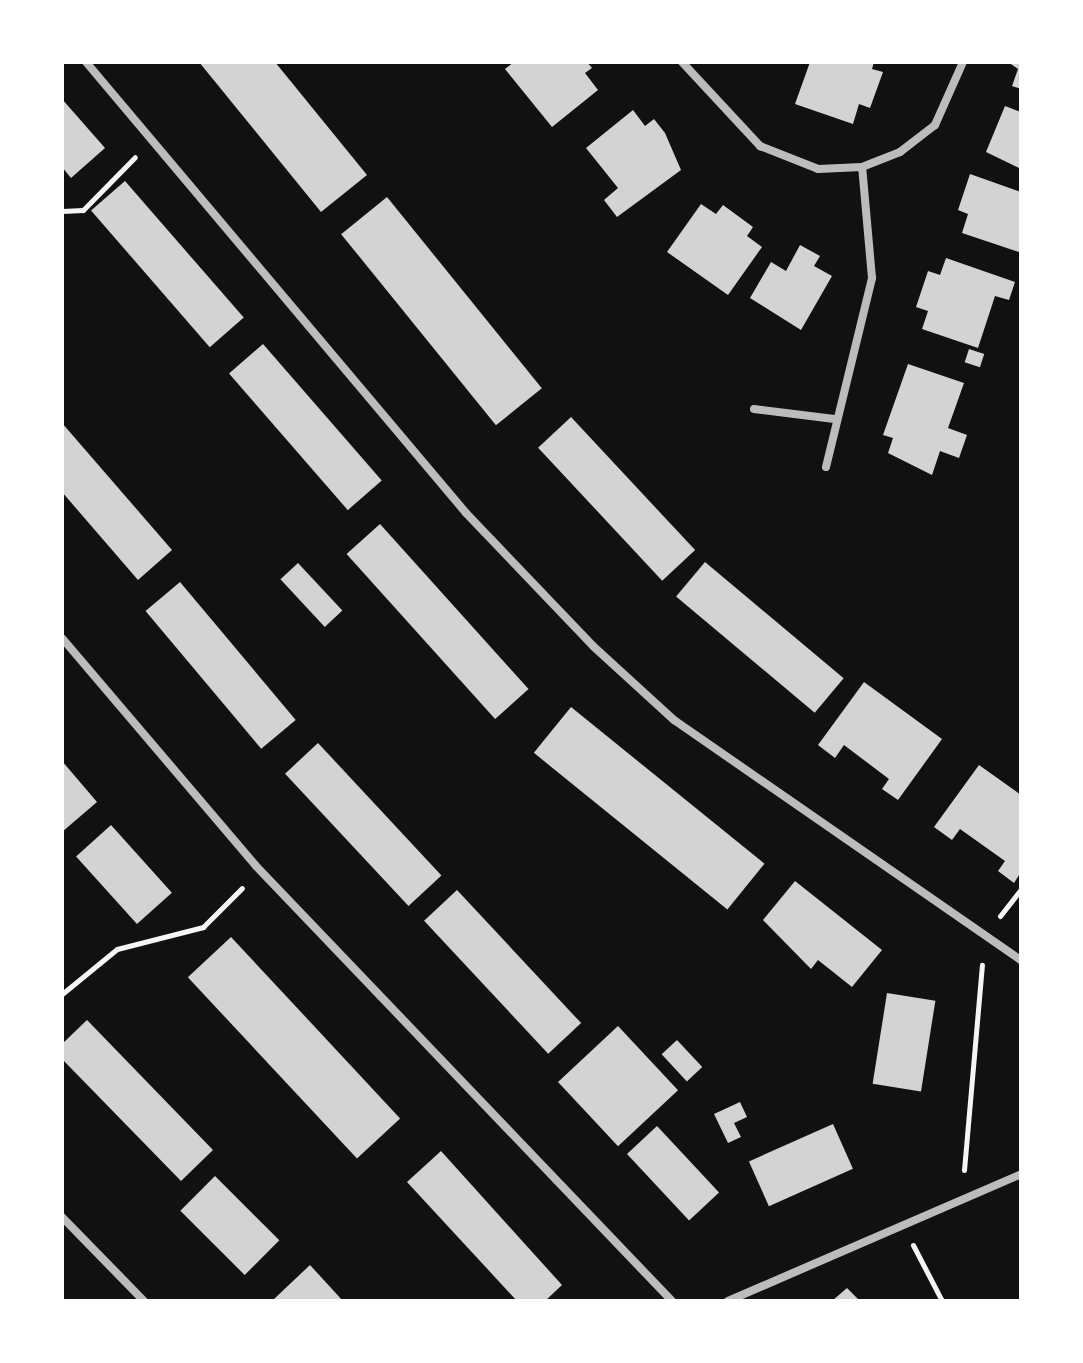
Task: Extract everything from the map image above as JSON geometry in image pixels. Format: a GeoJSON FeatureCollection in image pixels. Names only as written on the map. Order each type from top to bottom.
{"type":"FeatureCollection","features":[{"type":"Feature","properties":{"kind":"street"},"geometry":{"type":"LineString","coordinates":[[86,62],[466,513],[593,646],[674,720],[1021,960]]}},
{"type":"Feature","properties":{"kind":"street"},"geometry":{"type":"LineString","coordinates":[[682,62],[760,146],[818,169],[862,167],[935,125],[963,62]]}},
{"type":"Feature","properties":{"kind":"street"},"geometry":{"type":"LineString","coordinates":[[826,467],[834,419],[872,278],[862,167]]}},
{"type":"Feature","properties":{"kind":"street"},"geometry":{"type":"LineString","coordinates":[[754,409],[834,419]]}},
{"type":"Feature","properties":{"kind":"street"},"geometry":{"type":"LineString","coordinates":[[62,638],[260,870],[672,1301]]}},
{"type":"Feature","properties":{"kind":"street"},"geometry":{"type":"LineString","coordinates":[[728,1301],[1021,1174]]}},
{"type":"Feature","properties":{"kind":"street"},"geometry":{"type":"LineString","coordinates":[[62,1217],[144,1301]]}},
{"type":"Feature","properties":{"kind":"path"},"geometry":{"type":"LineString","coordinates":[[62,211],[83,210],[152,139]]}},
{"type":"Feature","properties":{"kind":"path"},"geometry":{"type":"LineString","coordinates":[[62,994],[117,949],[203,927],[260,870]]}},
{"type":"Feature","properties":{"kind":"path"},"geometry":{"type":"LineString","coordinates":[[962,1200],[984,936]]}},
{"type":"Feature","properties":{"kind":"path"},"geometry":{"type":"LineString","coordinates":[[902,1226],[942,1301]]}},
{"type":"Feature","properties":{"kind":"building"},"geometry":{"type":"Polygon","coordinates":[[[199,62],[275,62],[367,175],[321,212],[199,62]]]}},
{"type":"Feature","properties":{"kind":"building"},"geometry":{"type":"Polygon","coordinates":[[[514,62],[587,62],[592,68],[585,73],[598,90],[552,127],[505,69],[514,62]]]}},
{"type":"Feature","properties":{"kind":"building"},"geometry":{"type":"Polygon","coordinates":[[[810,62],[874,62],[872,69],[883,72],[870,108],[859,104],[853,124],[795,104],[810,62]]]}},
{"type":"Feature","properties":{"kind":"building"},"geometry":{"type":"Polygon","coordinates":[[[1008,62],[1021,62],[1021,89],[1012,86],[1018,69],[1008,62]]]}},
{"type":"Feature","properties":{"kind":"building"},"geometry":{"type":"Polygon","coordinates":[[[62,99],[105,148],[71,178],[62,167],[62,99]]]}},
{"type":"Feature","properties":{"kind":"building"},"geometry":{"type":"Polygon","coordinates":[[[1005,106],[1021,112],[1021,169],[986,152],[1005,106]]]}},
{"type":"Feature","properties":{"kind":"building"},"geometry":{"type":"Polygon","coordinates":[[[633,110],[645,126],[654,119],[665,133],[681,170],[617,217],[604,200],[618,188],[586,148],[633,110]]]}},
{"type":"Feature","properties":{"kind":"building"},"geometry":{"type":"Polygon","coordinates":[[[970,174],[1021,192],[1019,252],[962,233],[968,214],[958,210],[970,174]]]}},
{"type":"Feature","properties":{"kind":"building"},"geometry":{"type":"Polygon","coordinates":[[[125,181],[244,318],[210,347],[91,211],[125,181]]]}},
{"type":"Feature","properties":{"kind":"building"},"geometry":{"type":"Polygon","coordinates":[[[387,197],[542,388],[496,425],[341,234],[387,197]]]}},
{"type":"Feature","properties":{"kind":"building"},"geometry":{"type":"Polygon","coordinates":[[[701,204],[716,214],[723,205],[753,227],[747,236],[762,247],[728,295],[667,252],[701,204]]]}},
{"type":"Feature","properties":{"kind":"building"},"geometry":{"type":"Polygon","coordinates":[[[800,245],[820,256],[814,266],[832,276],[801,330],[750,298],[771,262],[786,271],[800,245]]]}},
{"type":"Feature","properties":{"kind":"building"},"geometry":{"type":"Polygon","coordinates":[[[946,258],[1015,282],[1009,300],[995,296],[978,348],[922,329],[928,311],[916,307],[928,271],[940,275],[946,258]]]}},
{"type":"Feature","properties":{"kind":"building"},"geometry":{"type":"Polygon","coordinates":[[[263,344],[382,481],[348,510],[229,374],[263,344]]]}},
{"type":"Feature","properties":{"kind":"building"},"geometry":{"type":"Polygon","coordinates":[[[969,349],[984,354],[980,367],[965,362],[969,349]]]}},
{"type":"Feature","properties":{"kind":"building"},"geometry":{"type":"Polygon","coordinates":[[[908,364],[964,383],[948,428],[967,435],[959,458],[940,451],[932,475],[888,453],[893,438],[883,435],[908,364]]]}},
{"type":"Feature","properties":{"kind":"building"},"geometry":{"type":"Polygon","coordinates":[[[571,417],[695,550],[662,581],[538,448],[571,417]]]}},
{"type":"Feature","properties":{"kind":"building"},"geometry":{"type":"Polygon","coordinates":[[[62,423],[172,550],[138,580],[62,492],[62,423]]]}},
{"type":"Feature","properties":{"kind":"building"},"geometry":{"type":"Polygon","coordinates":[[[380,524],[529,689],[495,719],[347,554],[380,524]]]}},
{"type":"Feature","properties":{"kind":"building"},"geometry":{"type":"Polygon","coordinates":[[[705,562],[844,678],[815,713],[676,596],[705,562]]]}},
{"type":"Feature","properties":{"kind":"building"},"geometry":{"type":"Polygon","coordinates":[[[298,563],[342,611],[325,627],[280,579],[298,563]]]}},
{"type":"Feature","properties":{"kind":"building"},"geometry":{"type":"Polygon","coordinates":[[[180,582],[296,720],[261,749],[146,611],[180,582]]]}},
{"type":"Feature","properties":{"kind":"building"},"geometry":{"type":"Polygon","coordinates":[[[864,682],[942,739],[898,800],[882,789],[889,779],[844,745],[835,758],[818,745],[864,682]]]}},
{"type":"Feature","properties":{"kind":"building"},"geometry":{"type":"Polygon","coordinates":[[[571,707],[765,864],[727,910],[534,753],[571,707]]]}},
{"type":"Feature","properties":{"kind":"building"},"geometry":{"type":"Polygon","coordinates":[[[318,743],[441,875],[409,906],[285,774],[318,743]]]}},
{"type":"Feature","properties":{"kind":"building"},"geometry":{"type":"Polygon","coordinates":[[[62,761],[97,802],[62,832],[62,761]]]}},
{"type":"Feature","properties":{"kind":"building"},"geometry":{"type":"Polygon","coordinates":[[[979,765],[1021,795],[1021,872],[1014,883],[998,871],[1005,861],[960,829],[952,840],[934,827],[979,765]]]}},
{"type":"Feature","properties":{"kind":"building"},"geometry":{"type":"Polygon","coordinates":[[[111,825],[172,893],[137,924],[76,856],[111,825]]]}},
{"type":"Feature","properties":{"kind":"building"},"geometry":{"type":"Polygon","coordinates":[[[795,881],[882,950],[852,987],[818,960],[811,969],[763,920],[795,881]]]}},
{"type":"Feature","properties":{"kind":"building"},"geometry":{"type":"Polygon","coordinates":[[[457,890],[581,1023],[548,1054],[424,921],[457,890]]]}},
{"type":"Feature","properties":{"kind":"building"},"geometry":{"type":"Polygon","coordinates":[[[231,937],[400,1118],[357,1159],[188,977],[231,937]]]}},
{"type":"Feature","properties":{"kind":"building"},"geometry":{"type":"Polygon","coordinates":[[[887,993],[935,1001],[921,1092],[873,1084],[887,993]]]}},
{"type":"Feature","properties":{"kind":"building"},"geometry":{"type":"Polygon","coordinates":[[[87,1020],[213,1150],[181,1181],[62,1059],[62,1044],[87,1020]]]}},
{"type":"Feature","properties":{"kind":"building"},"geometry":{"type":"Polygon","coordinates":[[[618,1026],[678,1090],[618,1146],[558,1082],[618,1026]]]}},
{"type":"Feature","properties":{"kind":"building"},"geometry":{"type":"Polygon","coordinates":[[[677,1040],[702,1067],[687,1081],[662,1054],[677,1040]]]}},
{"type":"Feature","properties":{"kind":"building"},"geometry":{"type":"Polygon","coordinates":[[[740,1102],[747,1117],[734,1123],[741,1137],[728,1143],[714,1114],[740,1102]]]}},
{"type":"Feature","properties":{"kind":"building"},"geometry":{"type":"Polygon","coordinates":[[[833,1124],[853,1169],[769,1206],[749,1161],[833,1124]]]}},
{"type":"Feature","properties":{"kind":"building"},"geometry":{"type":"Polygon","coordinates":[[[657,1126],[719,1193],[689,1221],[627,1154],[657,1126]]]}},
{"type":"Feature","properties":{"kind":"building"},"geometry":{"type":"Polygon","coordinates":[[[441,1151],[562,1285],[545,1301],[517,1301],[407,1182],[441,1151]]]}},
{"type":"Feature","properties":{"kind":"building"},"geometry":{"type":"Polygon","coordinates":[[[215,1176],[279,1240],[245,1275],[180,1211],[215,1176]]]}},
{"type":"Feature","properties":{"kind":"building"},"geometry":{"type":"Polygon","coordinates":[[[310,1265],[343,1301],[274,1299],[310,1265]]]}},
{"type":"Feature","properties":{"kind":"building"},"geometry":{"type":"Polygon","coordinates":[[[847,1288],[860,1301],[832,1301],[847,1288]]]}}]}
